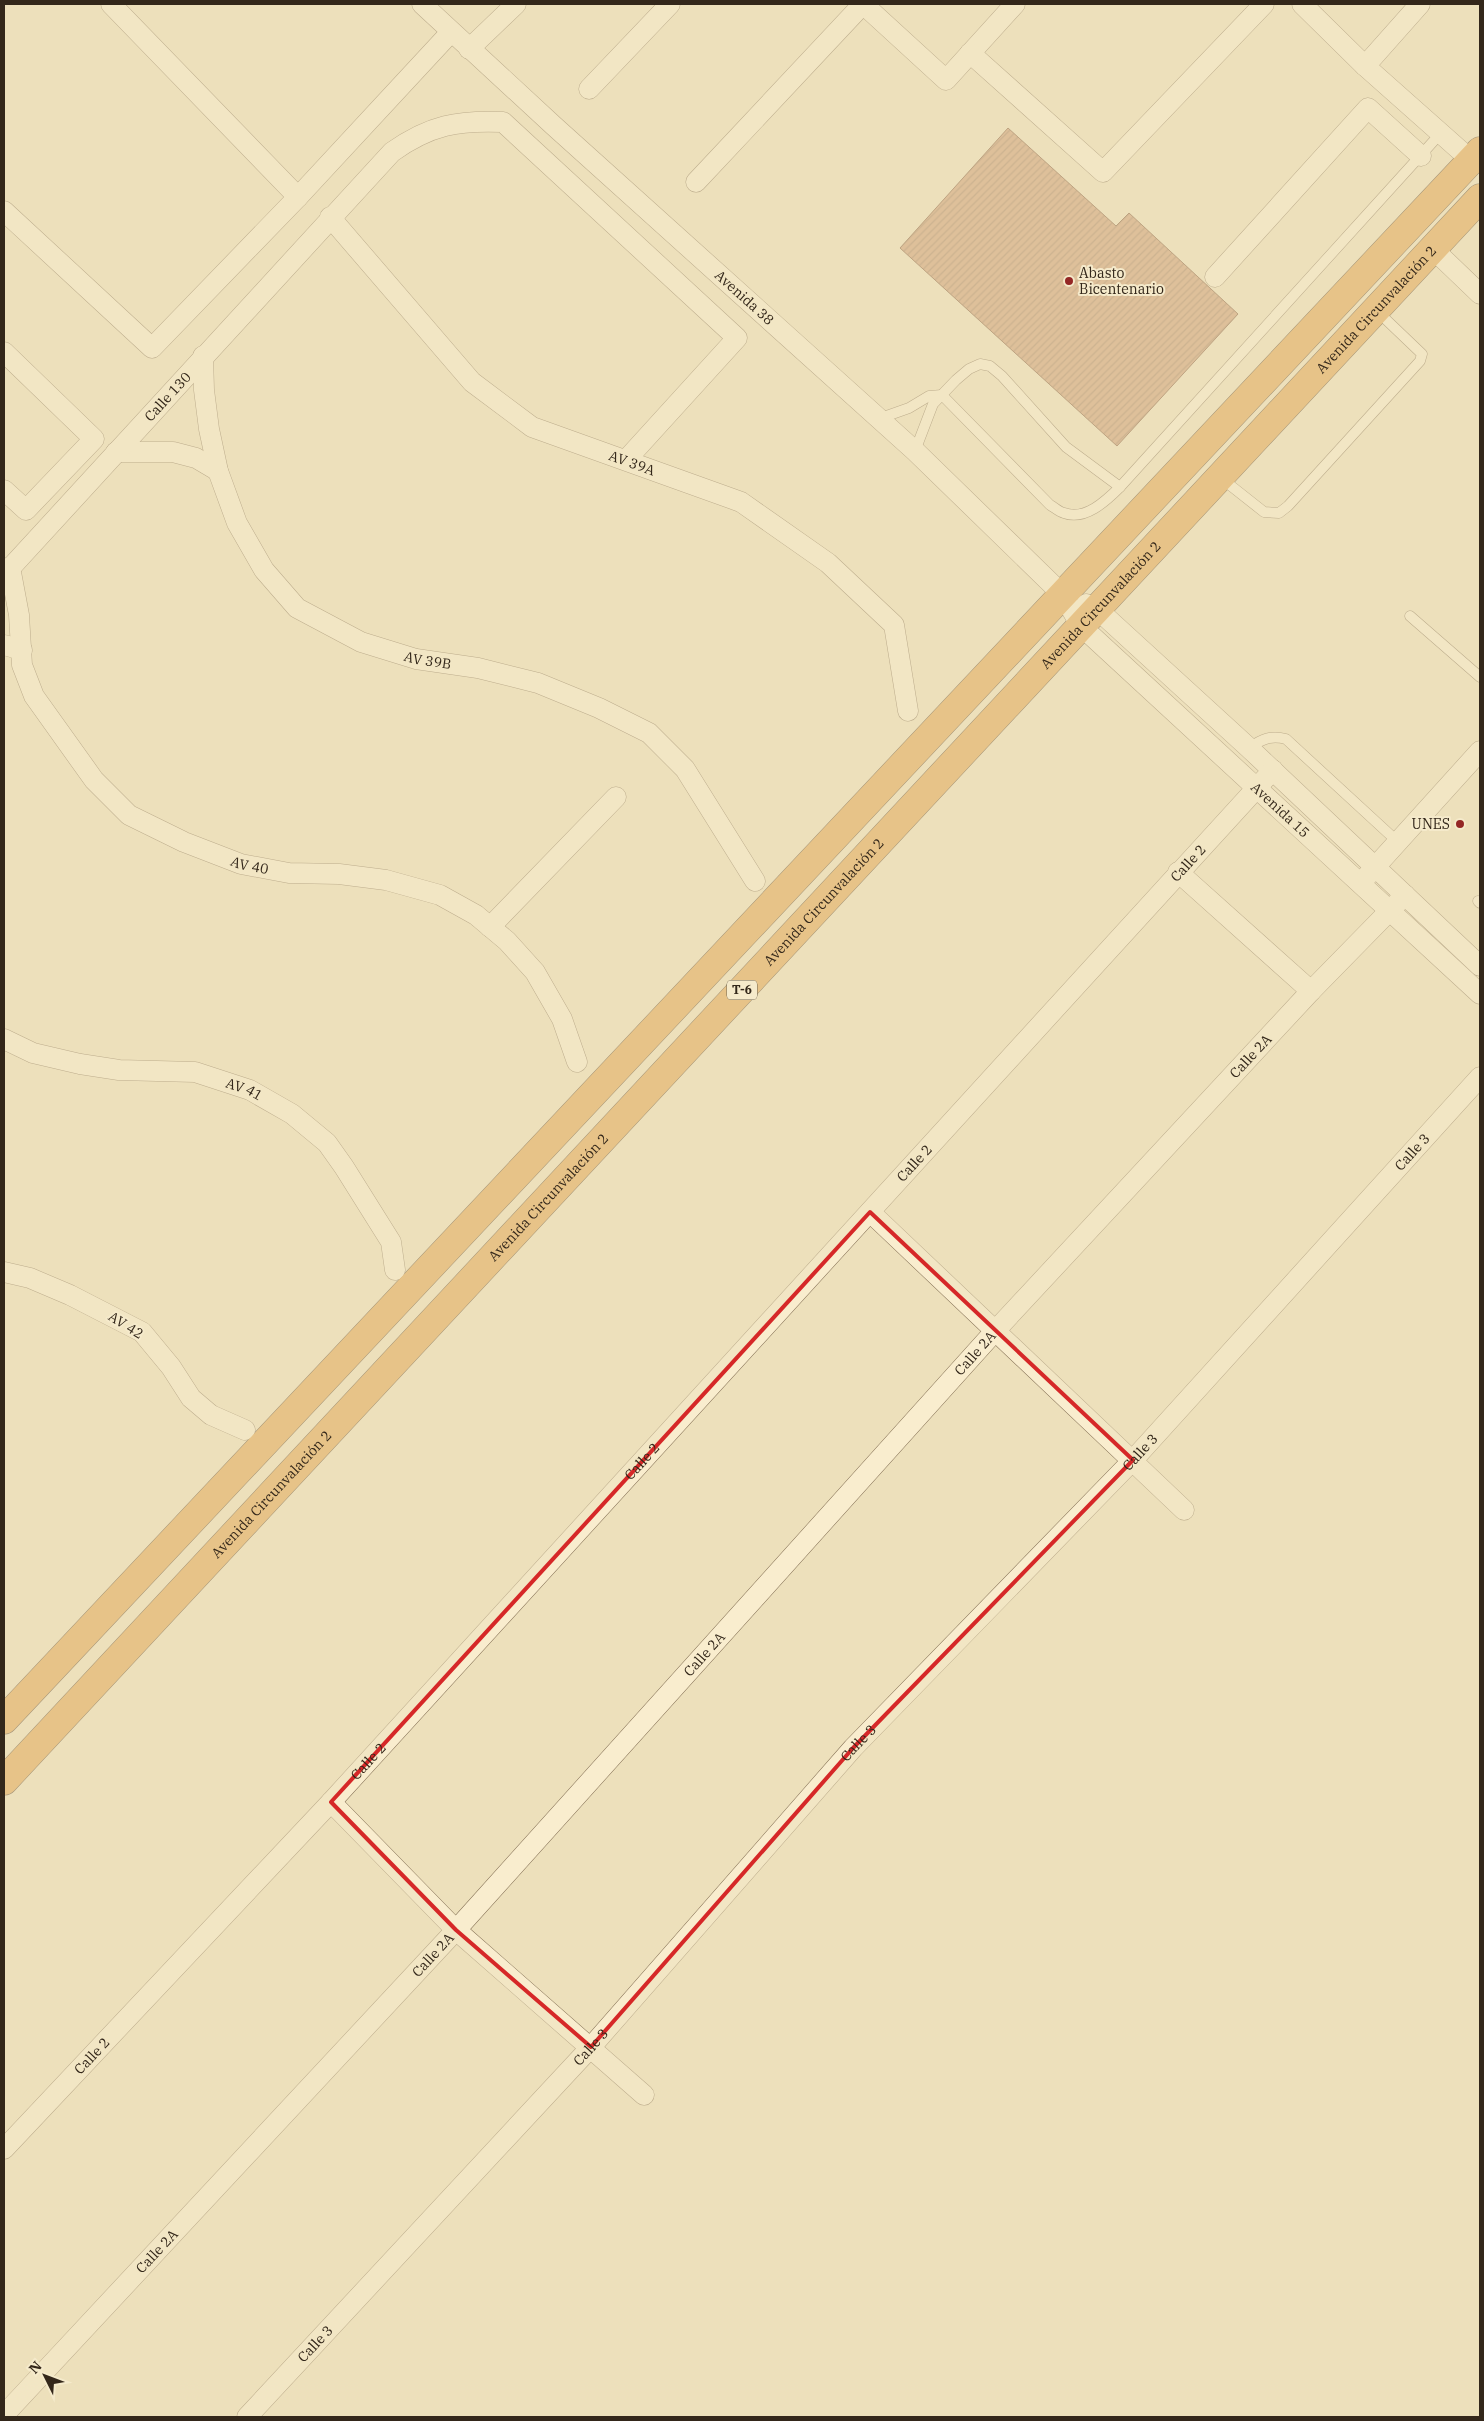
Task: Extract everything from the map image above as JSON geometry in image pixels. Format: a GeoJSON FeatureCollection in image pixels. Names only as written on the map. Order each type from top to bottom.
{"type":"FeatureCollection","features":[{"type":"Feature","properties":{"kind":"highway","name":"T-6"},"geometry":{"type":"LineString","coordinates":[[4,1720],[1476,156]]}},
{"type":"Feature","properties":{"kind":"highway","name":"Avenida Circunvalación 2"},"geometry":{"type":"LineString","coordinates":[[4,1781],[1480,198]]}},
{"type":"Feature","properties":{"kind":"street"},"geometry":{"type":"LineString","coordinates":[[111,4],[298,197]]}},
{"type":"Feature","properties":{"kind":"street","name":"Avenida 38"},"geometry":{"type":"LineString","coordinates":[[422,4],[469,49],[915,451],[1063,595],[1089,617]]}},
{"type":"Feature","properties":{"kind":"street"},"geometry":{"type":"LineString","coordinates":[[469,49],[516,4]]}},
{"type":"Feature","properties":{"kind":"street"},"geometry":{"type":"LineString","coordinates":[[589,89],[670,4]]}},
{"type":"Feature","properties":{"kind":"street"},"geometry":{"type":"LineString","coordinates":[[696,182],[863,4],[946,80],[1015,4]]}},
{"type":"Feature","properties":{"kind":"street"},"geometry":{"type":"LineString","coordinates":[[970,53],[1103,172],[1264,4]]}},
{"type":"Feature","properties":{"kind":"street"},"geometry":{"type":"LineString","coordinates":[[1302,4],[1365,66],[1440,134],[1476,156]]}},
{"type":"Feature","properties":{"kind":"street"},"geometry":{"type":"LineString","coordinates":[[1365,66],[1420,4]]}},
{"type":"Feature","properties":{"kind":"street"},"geometry":{"type":"LineString","coordinates":[[4,210],[152,348],[298,197],[451,32]]}},
{"type":"Feature","properties":{"kind":"street"},"geometry":{"type":"LineString","coordinates":[[1215,277],[1368,108],[1421,156]]}},
{"type":"Feature","properties":{"kind":"street","name":"Calle 130"},"geometry":{"type":"LineString","coordinates":[[7,571],[330,217],[392,152],[412,138],[439,126],[457,123],[503,122],[737,338],[626,460]]}},
{"type":"Feature","properties":{"kind":"street","name":"AV 39A"},"geometry":{"type":"LineString","coordinates":[[330,217],[472,382],[532,427],[741,502],[828,563],[894,625],[908,710]]}},
{"type":"Feature","properties":{"kind":"street"},"geometry":{"type":"LineString","coordinates":[[1432,248],[1480,294]]}},
{"type":"Feature","properties":{"kind":"street"},"geometry":{"type":"LineString","coordinates":[[4,352],[94,439],[26,510],[4,490]]}},
{"type":"Feature","properties":{"kind":"street","name":"AV 39B"},"geometry":{"type":"LineString","coordinates":[[203,356],[204,390],[209,429],[218,472],[237,523],[264,570],[297,608],[361,642],[416,658],[478,668],[538,684],[599,708],[649,734],[685,769],[755,881]]}},
{"type":"Feature","properties":{"kind":"street"},"geometry":{"type":"LineString","coordinates":[[116,452],[173,452],[196,458],[218,472]]}},
{"type":"Feature","properties":{"kind":"street","name":"AV 40"},"geometry":{"type":"LineString","coordinates":[[7,571],[13,647],[34,696],[94,780],[129,815],[184,842],[241,864],[290,873],[339,874],[386,880],[440,895],[476,915],[534,972],[562,1019],[576,1062]]}},
{"type":"Feature","properties":{"kind":"street","name":"Avenida 15"},"geometry":{"type":"LineString","coordinates":[[1089,617],[1249,748],[1480,966]]}},
{"type":"Feature","properties":{"kind":"street","name":"Avenida 15"},"geometry":{"type":"LineString","coordinates":[[1089,617],[1256,788],[1480,994]]}},
{"type":"Feature","properties":{"kind":"street"},"geometry":{"type":"LineString","coordinates":[[1360,884],[1480,751]]}},
{"type":"Feature","properties":{"kind":"street","name":"Calle 2"},"geometry":{"type":"LineString","coordinates":[[4,2148],[331,1802],[1273,770]]}},
{"type":"Feature","properties":{"kind":"street"},"geometry":{"type":"LineString","coordinates":[[490,927],[616,797]]}},
{"type":"Feature","properties":{"kind":"street"},"geometry":{"type":"LineString","coordinates":[[1178,872],[1311,991]]}},
{"type":"Feature","properties":{"kind":"street","name":"Calle 2A"},"geometry":{"type":"LineString","coordinates":[[4,2416],[456,1930],[995,1331],[1311,991],[1405,894]]}},
{"type":"Feature","properties":{"kind":"street","name":"AV 41"},"geometry":{"type":"LineString","coordinates":[[4,1039],[33,1053],[80,1064],[119,1070],[195,1072],[250,1090],[292,1114],[327,1142],[349,1174],[391,1242],[395,1270]]}},
{"type":"Feature","properties":{"kind":"street","name":"Calle 3"},"geometry":{"type":"LineString","coordinates":[[247,2417],[591,2047],[853,1748],[1133,1460],[1480,1078]]}},
{"type":"Feature","properties":{"kind":"street"},"geometry":{"type":"LineString","coordinates":[[870,1212],[1184,1510]]}},
{"type":"Feature","properties":{"kind":"street","name":"AV 42"},"geometry":{"type":"LineString","coordinates":[[4,1272],[30,1278],[70,1295],[142,1332],[172,1367],[191,1398],[211,1415],[245,1430]]}},
{"type":"Feature","properties":{"kind":"street"},"geometry":{"type":"LineString","coordinates":[[331,1802],[456,1930],[644,2095]]}},
{"type":"Feature","properties":{"kind":"lane"},"geometry":{"type":"LineString","coordinates":[[878,419],[908,408],[929,396],[942,395],[1050,505],[1064,513],[1079,515],[1094,508],[1120,487],[1440,134]]}},
{"type":"Feature","properties":{"kind":"lane"},"geometry":{"type":"LineString","coordinates":[[1220,478],[1264,512],[1278,513],[1288,506],[1420,361],[1422,354],[1376,309]]}},
{"type":"Feature","properties":{"kind":"lane"},"geometry":{"type":"LineString","coordinates":[[915,451],[933,404],[969,369],[980,364],[990,366],[1002,376],[1066,447],[1120,487]]}},
{"type":"Feature","properties":{"kind":"lane"},"geometry":{"type":"LineString","coordinates":[[1410,616],[1480,677]]}},
{"type":"Feature","properties":{"kind":"lane"},"geometry":{"type":"LineString","coordinates":[[1249,748],[1260,740],[1274,736],[1286,739],[1399,843]]}},
{"type":"Feature","properties":{"kind":"highlighted area"},"geometry":{"type":"Polygon","coordinates":[[[870,1212],[1133,1460],[853,1748],[591,2047],[456,1930],[331,1802],[870,1212]]]}},
{"type":"Feature","properties":{"kind":"building","name":"Abasto Bicentenario"},"geometry":{"type":"Polygon","coordinates":[[[1008,128],[1116,226],[1129,213],[1238,314],[1117,446],[900,248],[1008,128]]]}},
{"type":"Feature","properties":{"kind":"place","name":"Abasto Bicentenario"},"geometry":{"type":"Point","coordinates":[1069,281]}},
{"type":"Feature","properties":{"kind":"place","name":"UNES"},"geometry":{"type":"Point","coordinates":[1460,824]}}]}
